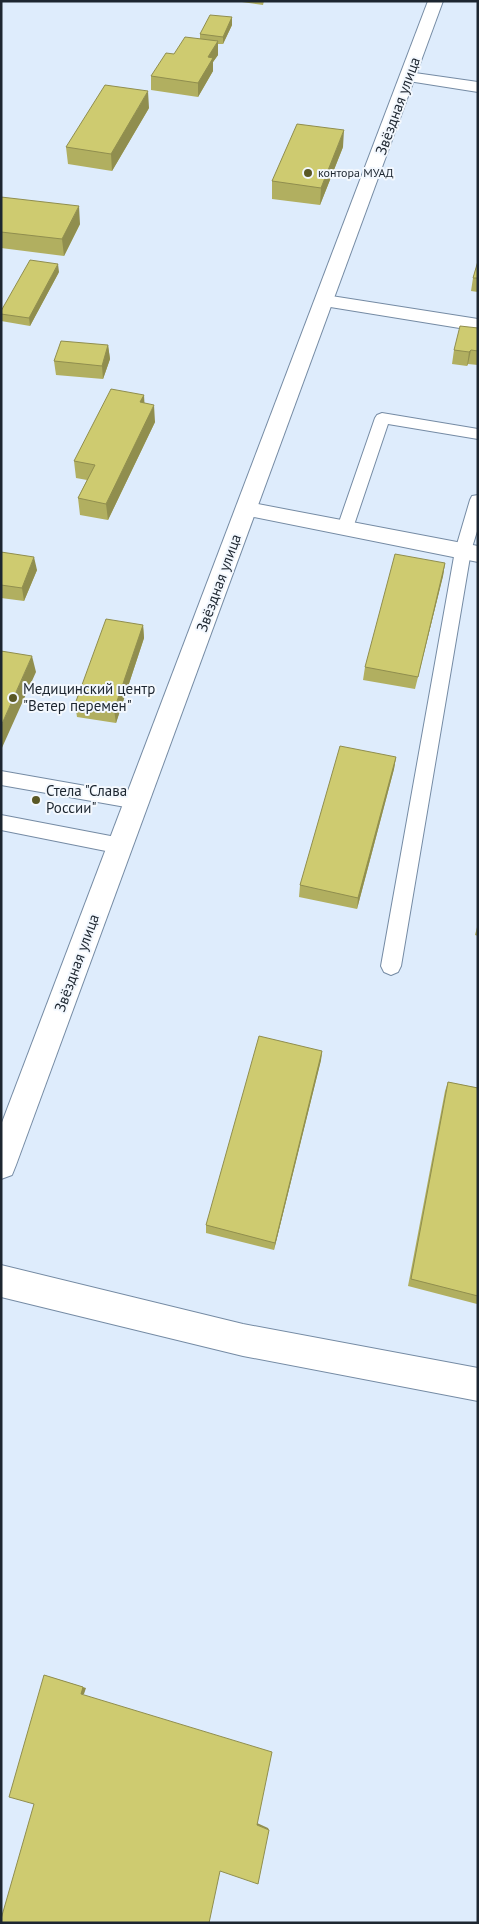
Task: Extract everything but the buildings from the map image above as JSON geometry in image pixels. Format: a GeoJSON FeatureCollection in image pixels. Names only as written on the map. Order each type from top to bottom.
{"type":"FeatureCollection","features":[{"type":"Feature","properties":{"kind":"main road","name":"Звёздная улица"},"geometry":{"type":"LineString","coordinates":[[1,1165],[436,1]]}},
{"type":"Feature","properties":{"kind":"main road"},"geometry":{"type":"LineString","coordinates":[[408,77],[478,87]]}},
{"type":"Feature","properties":{"kind":"main road"},"geometry":{"type":"LineString","coordinates":[[325,301],[478,324]]}},
{"type":"Feature","properties":{"kind":"main road"},"geometry":{"type":"LineString","coordinates":[[247,509],[470,552]]}},
{"type":"Feature","properties":{"kind":"main road"},"geometry":{"type":"LineString","coordinates":[[1,1281],[243,1340],[478,1385]]}},
{"type":"Feature","properties":{"kind":"lane"},"geometry":{"type":"LineString","coordinates":[[345,528],[382,418],[478,434]]}},
{"type":"Feature","properties":{"kind":"lane"},"geometry":{"type":"LineString","coordinates":[[391,966],[470,552],[478,500]]}},
{"type":"Feature","properties":{"kind":"lane"},"geometry":{"type":"LineString","coordinates":[[1,778],[137,802]]}},
{"type":"Feature","properties":{"kind":"lane"},"geometry":{"type":"LineString","coordinates":[[1,822],[121,846]]}},
{"type":"Feature","properties":{"kind":"place","name":"контора МУАД"},"geometry":{"type":"Point","coordinates":[308,173]}},
{"type":"Feature","properties":{"kind":"place","name":"Медицинский центр \"Ветер перемен\""},"geometry":{"type":"Point","coordinates":[13,698]}},
{"type":"Feature","properties":{"kind":"place","name":"Стела \"Слава России\""},"geometry":{"type":"Point","coordinates":[36,800]}}]}
